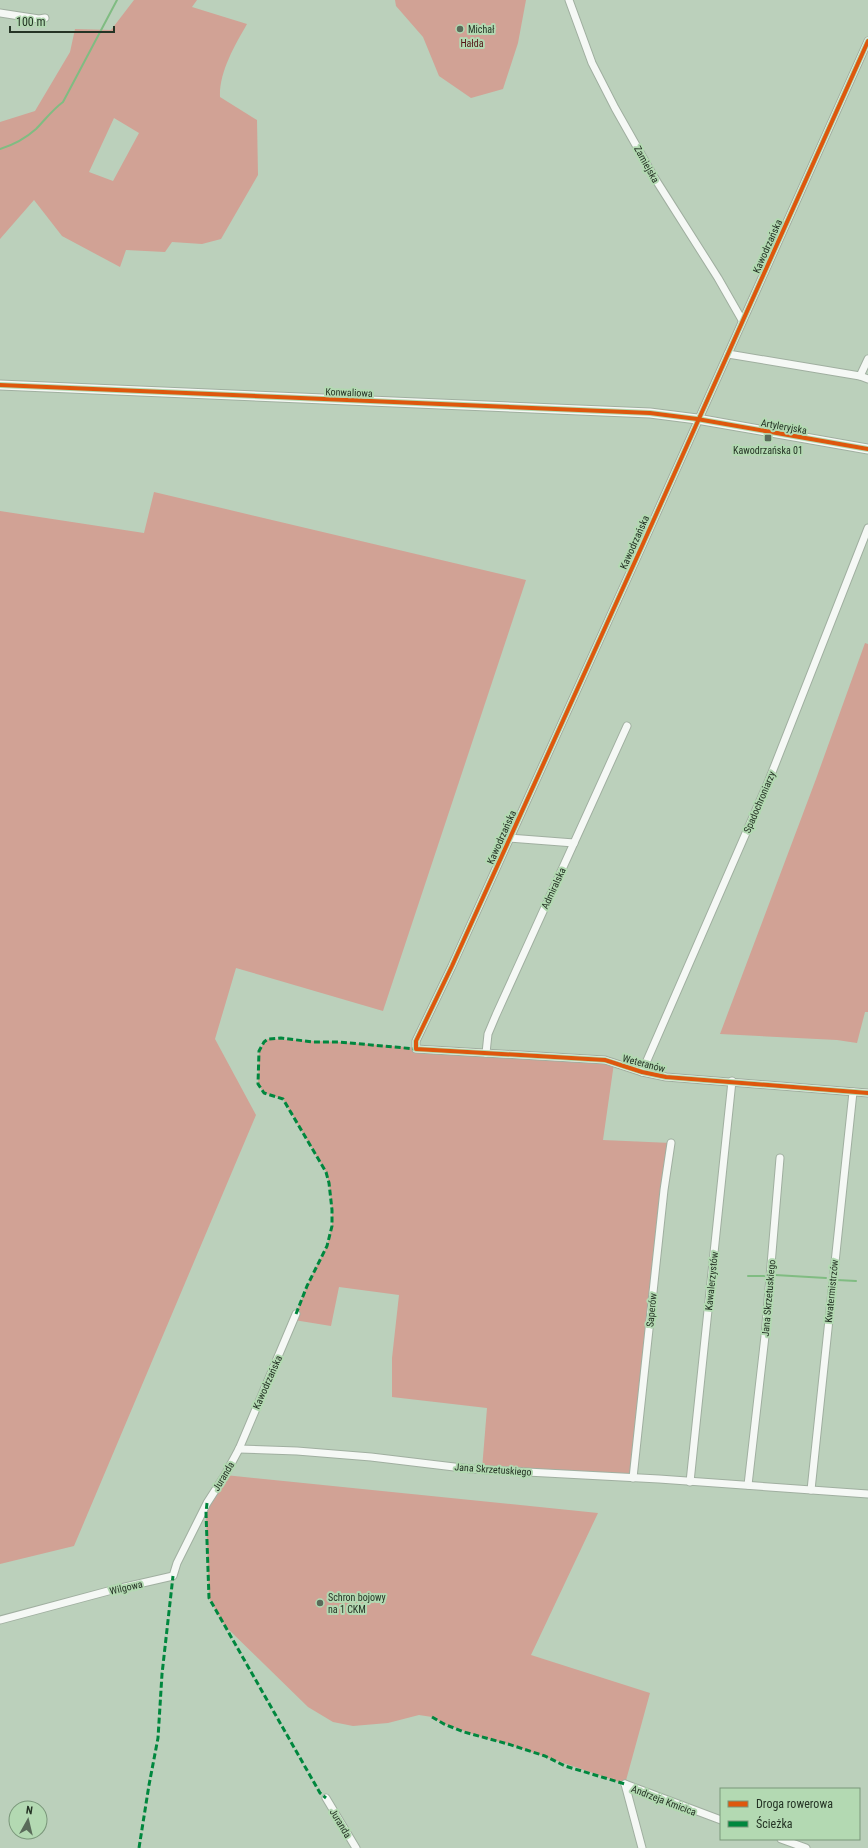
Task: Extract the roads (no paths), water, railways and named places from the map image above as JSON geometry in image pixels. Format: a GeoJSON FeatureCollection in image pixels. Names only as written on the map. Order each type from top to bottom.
{"type":"FeatureCollection","features":[{"type":"Feature","properties":{"kind":"street","name":"Zamiejska"},"geometry":{"type":"LineString","coordinates":[[569,0],[592,63],[608,96],[654,177],[718,278],[742,320]]}},
{"type":"Feature","properties":{"kind":"street"},"geometry":{"type":"LineString","coordinates":[[0,13],[39,19],[45,18]]}},
{"type":"Feature","properties":{"kind":"street","name":"Kawodrzańska"},"geometry":{"type":"LineString","coordinates":[[416,1049],[416,1041],[697,419],[728,354],[868,41]]}},
{"type":"Feature","properties":{"kind":"street"},"geometry":{"type":"LineString","coordinates":[[728,354],[860,376],[868,379]]}},
{"type":"Feature","properties":{"kind":"street"},"geometry":{"type":"LineString","coordinates":[[860,376],[868,359]]}},
{"type":"Feature","properties":{"kind":"street","name":"Konwaliowa"},"geometry":{"type":"LineString","coordinates":[[0,385],[611,411],[697,419]]}},
{"type":"Feature","properties":{"kind":"street","name":"Artyleryjska"},"geometry":{"type":"LineString","coordinates":[[697,419],[868,449]]}},
{"type":"Feature","properties":{"kind":"street","name":"Spadochroniarzy"},"geometry":{"type":"LineString","coordinates":[[642,1072],[769,780],[868,528]]}},
{"type":"Feature","properties":{"kind":"street","name":"Admiralska"},"geometry":{"type":"LineString","coordinates":[[486,1053],[488,1034],[496,1015],[627,726]]}},
{"type":"Feature","properties":{"kind":"street"},"geometry":{"type":"LineString","coordinates":[[509,838],[574,843]]}},
{"type":"Feature","properties":{"kind":"street","name":"Weteranów"},"geometry":{"type":"LineString","coordinates":[[416,1049],[605,1060],[642,1072],[666,1077],[732,1081],[868,1093]]}},
{"type":"Feature","properties":{"kind":"street","name":"Kawalerzystów"},"geometry":{"type":"LineString","coordinates":[[690,1482],[732,1081]]}},
{"type":"Feature","properties":{"kind":"street","name":"Kwatermistrzów"},"geometry":{"type":"LineString","coordinates":[[811,1490],[853,1092]]}},
{"type":"Feature","properties":{"kind":"street","name":"Saperów"},"geometry":{"type":"LineString","coordinates":[[633,1478],[664,1190],[671,1143]]}},
{"type":"Feature","properties":{"kind":"street","name":"Jana Skrzetuskiego"},"geometry":{"type":"LineString","coordinates":[[748,1486],[765,1336],[780,1158]]}},
{"type":"Feature","properties":{"kind":"street","name":"Kawodrzańska"},"geometry":{"type":"LineString","coordinates":[[239,1449],[296,1314]]}},
{"type":"Feature","properties":{"kind":"street","name":"Jana Skrzetuskiego"},"geometry":{"type":"LineString","coordinates":[[239,1449],[366,1456],[471,1469],[868,1494]]}},
{"type":"Feature","properties":{"kind":"street","name":"Juranda"},"geometry":{"type":"LineString","coordinates":[[207,1502],[225,1475],[239,1449]]}},
{"type":"Feature","properties":{"kind":"street","name":"Wilgowa"},"geometry":{"type":"LineString","coordinates":[[0,1620],[112,1590],[173,1576],[177,1562],[207,1502]]}},
{"type":"Feature","properties":{"kind":"street","name":"Andrzeja Kmicica"},"geometry":{"type":"LineString","coordinates":[[642,1848],[624,1784],[720,1820]]}},
{"type":"Feature","properties":{"kind":"street","name":"Juranda"},"geometry":{"type":"LineString","coordinates":[[326,1798],[356,1848]]}},
{"type":"Feature","properties":{"kind":"street"},"geometry":{"type":"LineString","coordinates":[[784,1840],[806,1848]]}},
{"type":"Feature","properties":{"kind":"waterway"},"geometry":{"type":"LineString","coordinates":[[0,149],[19,141],[32,132],[55,108],[63,102],[117,0]]}},
{"type":"Feature","properties":{"kind":"waterway"},"geometry":{"type":"LineString","coordinates":[[775,1275],[826,1278]]}},
{"type":"Feature","properties":{"kind":"waterway"},"geometry":{"type":"LineString","coordinates":[[748,1276],[765,1276]]}},
{"type":"Feature","properties":{"kind":"waterway"},"geometry":{"type":"LineString","coordinates":[[837,1280],[856,1281]]}},
{"type":"Feature","properties":{"kind":"place","name":"Michał"},"geometry":{"type":"Point","coordinates":[460,29]}},
{"type":"Feature","properties":{"kind":"place","name":"Kawodrzańska 01"},"geometry":{"type":"Point","coordinates":[768,438]}},
{"type":"Feature","properties":{"kind":"place","name":"Schron bojowy na 1 CKM"},"geometry":{"type":"Point","coordinates":[320,1603]}},
{"type":"Feature","properties":{"kind":"park label","name":"Hałda"},"geometry":{"type":"Point","coordinates":[472,43]}}]}
